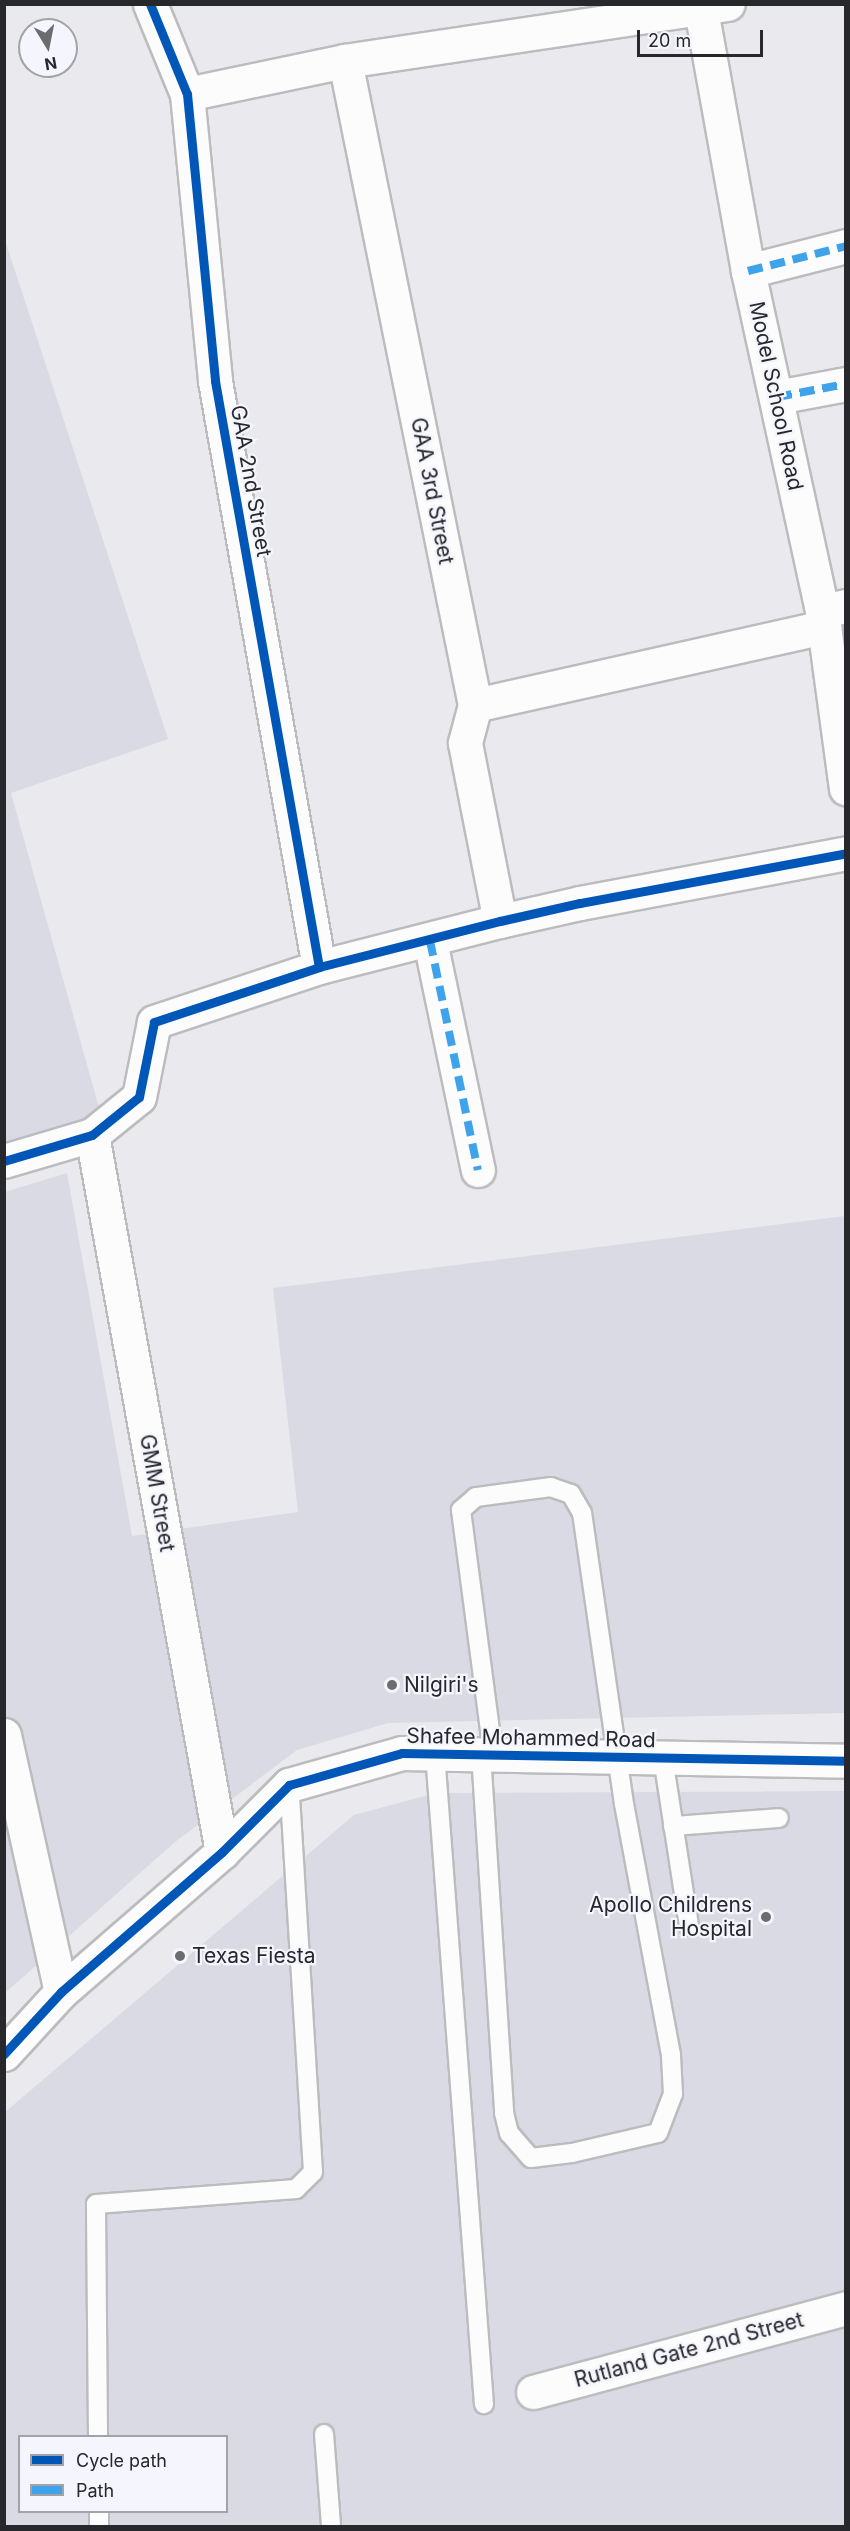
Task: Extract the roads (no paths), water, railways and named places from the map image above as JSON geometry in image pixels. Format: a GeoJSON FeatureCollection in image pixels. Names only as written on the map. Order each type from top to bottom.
{"type":"FeatureCollection","features":[{"type":"Feature","properties":{"kind":"street","name":"GAA 2nd Street"},"geometry":{"type":"LineString","coordinates":[[150,4],[187,94],[215,381],[319,967]]}},
{"type":"Feature","properties":{"kind":"street"},"geometry":{"type":"LineString","coordinates":[[187,94],[345,61],[710,6]]}},
{"type":"Feature","properties":{"kind":"street","name":"Model School Road"},"geometry":{"type":"LineString","coordinates":[[710,6],[748,271],[831,615],[846,788]]}},
{"type":"Feature","properties":{"kind":"street","name":"GAA 3rd Street"},"geometry":{"type":"LineString","coordinates":[[345,61],[475,705],[465,743],[500,921]]}},
{"type":"Feature","properties":{"kind":"street"},"geometry":{"type":"LineString","coordinates":[[748,271],[846,246]]}},
{"type":"Feature","properties":{"kind":"street"},"geometry":{"type":"LineString","coordinates":[[777,397],[846,384]]}},
{"type":"Feature","properties":{"kind":"street"},"geometry":{"type":"LineString","coordinates":[[475,705],[831,615]]}},
{"type":"Feature","properties":{"kind":"street"},"geometry":{"type":"LineString","coordinates":[[4,1161],[92,1135],[139,1097],[154,1022],[319,967],[430,941],[500,921],[580,903],[846,853]]}},
{"type":"Feature","properties":{"kind":"street"},"geometry":{"type":"LineString","coordinates":[[430,941],[478,1170]]}},
{"type":"Feature","properties":{"kind":"street","name":"GMM Street"},"geometry":{"type":"LineString","coordinates":[[92,1135],[222,1852]]}},
{"type":"Feature","properties":{"kind":"street"},"geometry":{"type":"LineString","coordinates":[[4,1735],[61,1992]]}},
{"type":"Feature","properties":{"kind":"street","name":"Shafee Mohammed Road"},"geometry":{"type":"LineString","coordinates":[[4,2054],[61,1992],[222,1852],[289,1785],[402,1753],[846,1761]]}},
{"type":"Feature","properties":{"kind":"street","name":"Rutland Gate 2nd Street"},"geometry":{"type":"LineString","coordinates":[[533,2392],[846,2308]]}},
{"type":"Feature","properties":{"kind":"lane"},"geometry":{"type":"LineString","coordinates":[[551,1487],[571,1494],[582,1513],[617,1757],[671,2055],[673,2094],[658,2133],[572,2153],[531,2158],[509,2133],[504,2113],[487,1754],[461,1510],[476,1497],[551,1487]]}},
{"type":"Feature","properties":{"kind":"lane"},"geometry":{"type":"LineString","coordinates":[[435,1753],[484,2404]]}},
{"type":"Feature","properties":{"kind":"lane"},"geometry":{"type":"LineString","coordinates":[[663,1758],[689,1926]]}},
{"type":"Feature","properties":{"kind":"lane"},"geometry":{"type":"LineString","coordinates":[[98,2435],[96,2204],[296,2189],[314,2172],[289,1785]]}},
{"type":"Feature","properties":{"kind":"lane"},"geometry":{"type":"LineString","coordinates":[[673,1826],[779,1818]]}},
{"type":"Feature","properties":{"kind":"lane"},"geometry":{"type":"LineString","coordinates":[[324,2434],[331,2526]]}},
{"type":"Feature","properties":{"kind":"place","name":"Nilgiri's"},"geometry":{"type":"Point","coordinates":[392,1685]}},
{"type":"Feature","properties":{"kind":"place","name":"Apollo Childrens Hospital"},"geometry":{"type":"Point","coordinates":[766,1917]}},
{"type":"Feature","properties":{"kind":"place","name":"Texas Fiesta"},"geometry":{"type":"Point","coordinates":[180,1956]}}]}
